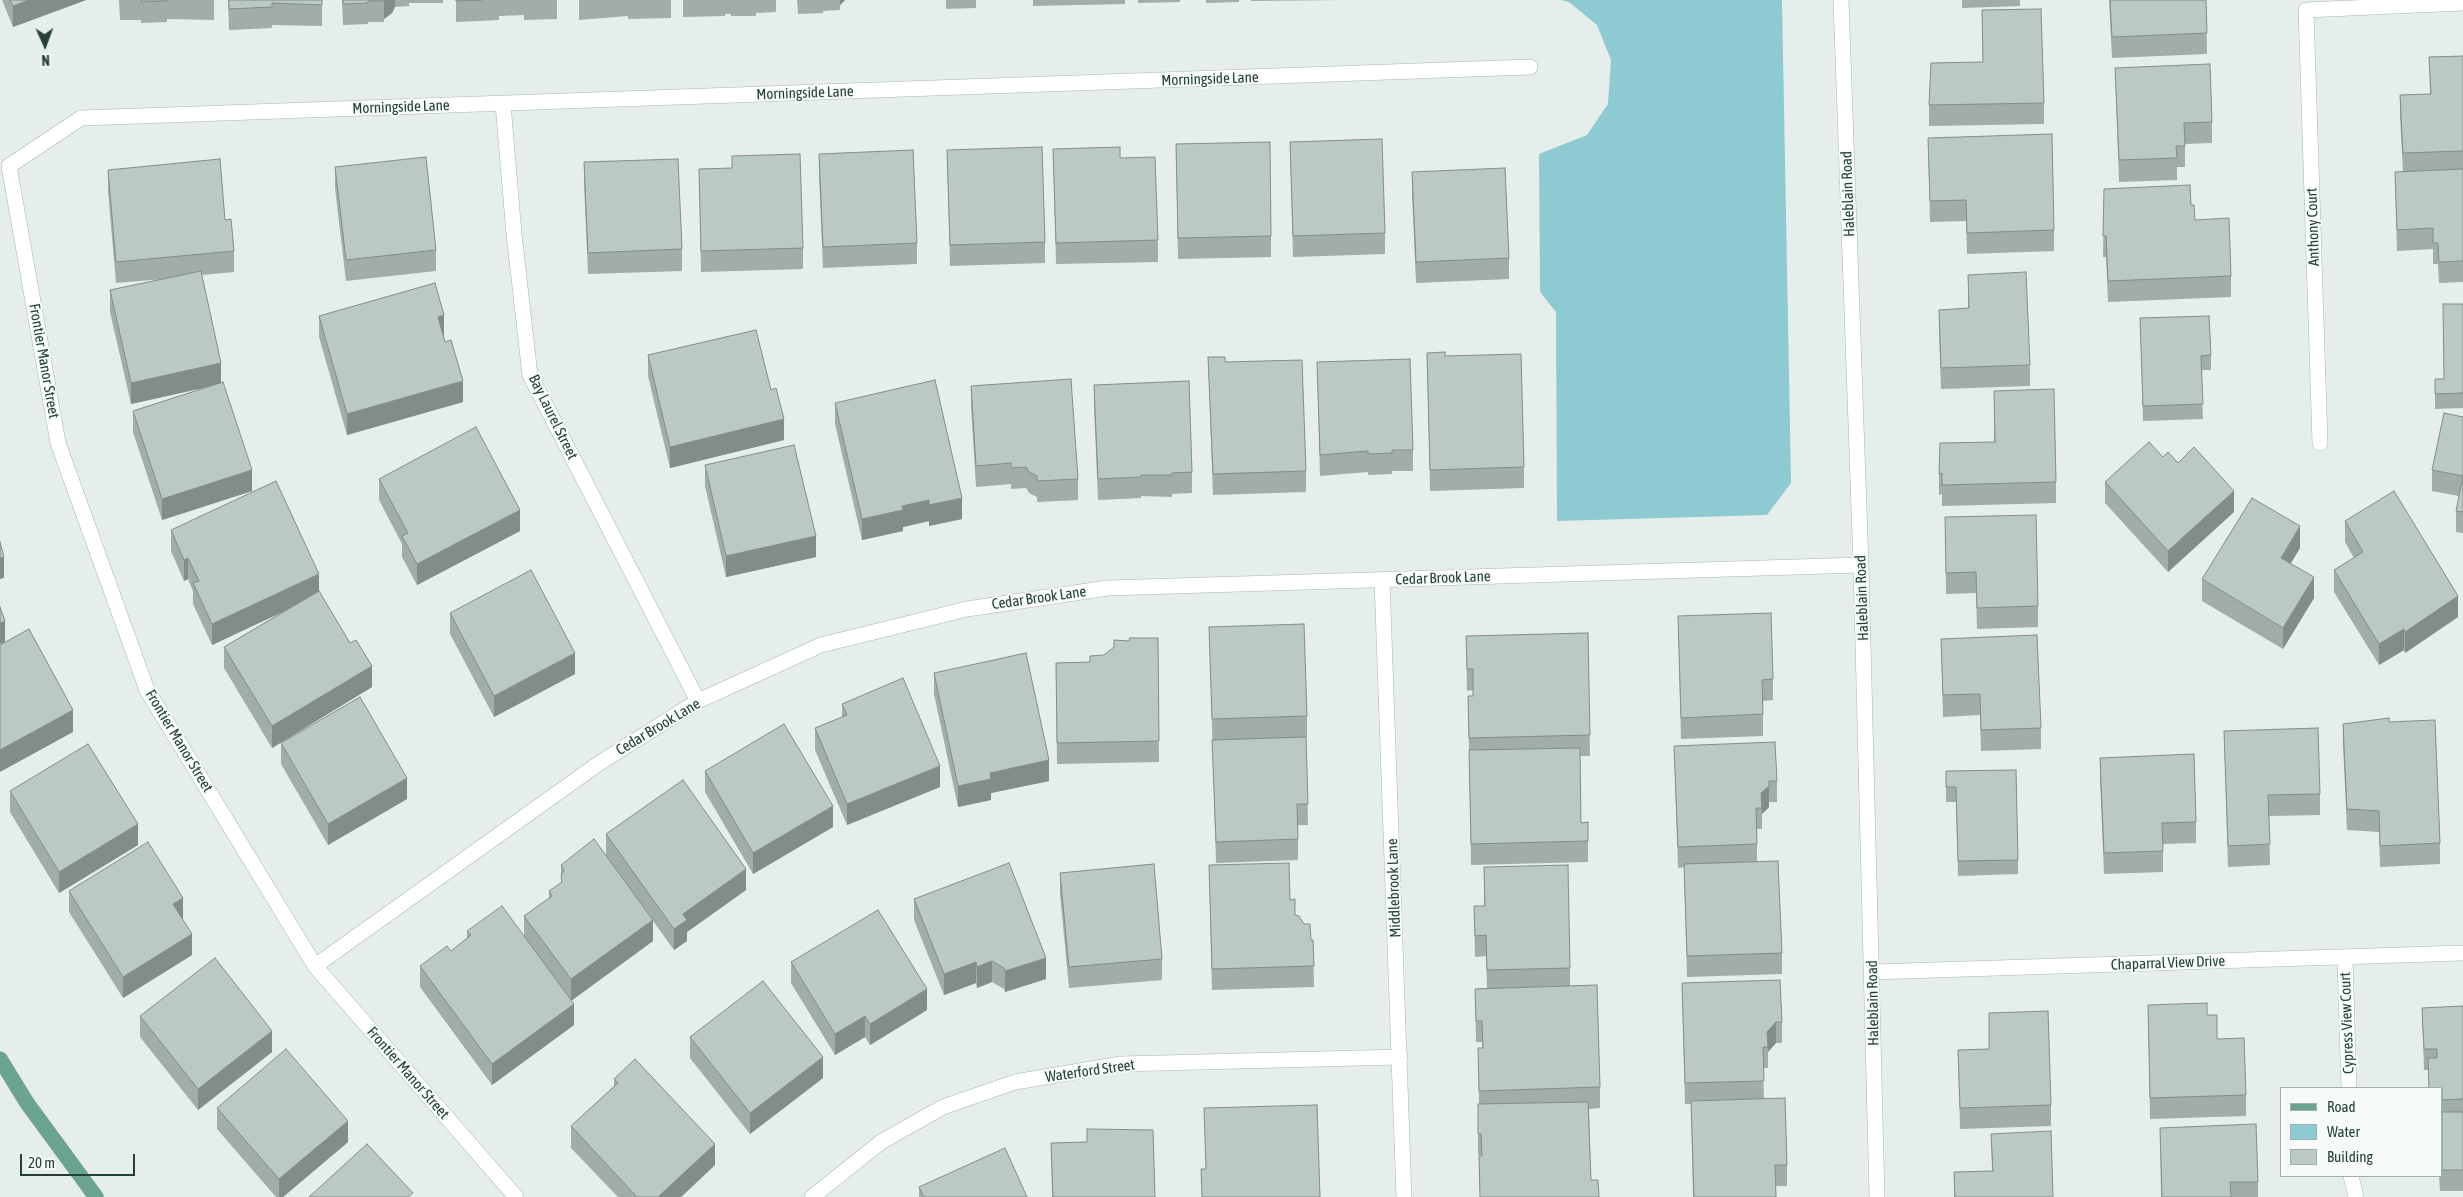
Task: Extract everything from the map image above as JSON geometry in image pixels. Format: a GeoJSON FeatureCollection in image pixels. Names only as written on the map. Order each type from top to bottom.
{"type":"FeatureCollection","features":[{"type":"Feature","properties":{"kind":"main road"},"geometry":{"type":"LineString","coordinates":[[0,1059],[27,1103],[96,1197]]}},
{"type":"Feature","properties":{"kind":"street","name":"Haleblain Road"},"geometry":{"type":"LineString","coordinates":[[1841,0],[1861,565],[1873,972],[1877,1197]]}},
{"type":"Feature","properties":{"kind":"street","name":"Anthony Court"},"geometry":{"type":"LineString","coordinates":[[2320,443],[2306,10],[2463,4]]}},
{"type":"Feature","properties":{"kind":"street","name":"Morningside Lane"},"geometry":{"type":"LineString","coordinates":[[81,118],[1530,67]]}},
{"type":"Feature","properties":{"kind":"street","name":"Bay Laurel Street"},"geometry":{"type":"LineString","coordinates":[[503,104],[514,234],[530,375],[698,702]]}},
{"type":"Feature","properties":{"kind":"street","name":"Frontier Manor Street"},"geometry":{"type":"LineString","coordinates":[[81,118],[9,166],[58,443],[147,690],[315,966],[516,1197]]}},
{"type":"Feature","properties":{"kind":"street","name":"Cedar Brook Lane"},"geometry":{"type":"LineString","coordinates":[[315,966],[598,764],[698,702],[821,645],[967,609],[1108,588],[1861,565]]}},
{"type":"Feature","properties":{"kind":"street","name":"Middlebrook Lane"},"geometry":{"type":"LineString","coordinates":[[1382,580],[1404,1197]]}},
{"type":"Feature","properties":{"kind":"street","name":"Chaparral View Drive"},"geometry":{"type":"LineString","coordinates":[[1873,972],[2463,953]]}},
{"type":"Feature","properties":{"kind":"street","name":"Cypress View Court"},"geometry":{"type":"LineString","coordinates":[[2345,958],[2349,1087]]}},
{"type":"Feature","properties":{"kind":"street","name":"Waterford Street"},"geometry":{"type":"LineString","coordinates":[[812,1197],[881,1142],[943,1106],[1015,1082],[1121,1064],[1400,1058]]}},
{"type":"Feature","properties":{"kind":"street"},"geometry":{"type":"LineString","coordinates":[[2351,1177],[2356,1197]]}},
{"type":"Feature","properties":{"kind":"water"},"geometry":{"type":"Polygon","coordinates":[[[1561,0],[1782,0],[1791,483],[1767,515],[1557,521],[1556,312],[1540,292],[1539,154],[1587,135],[1608,104],[1611,60],[1597,25],[1569,2],[1561,0]]]}},
{"type":"Feature","properties":{"kind":"building"},"geometry":{"type":"Polygon","coordinates":[[[10,0],[29,0],[13,6],[10,0]]]}},
{"type":"Feature","properties":{"kind":"building"},"geometry":{"type":"Polygon","coordinates":[[[141,0],[167,0],[167,1],[141,2],[141,0]]]}},
{"type":"Feature","properties":{"kind":"building"},"geometry":{"type":"Polygon","coordinates":[[[229,0],[322,0],[322,5],[272,3],[272,7],[229,9],[229,0]]]}},
{"type":"Feature","properties":{"kind":"building"},"geometry":{"type":"Polygon","coordinates":[[[343,0],[384,0],[384,1],[343,4],[343,0]]]}},
{"type":"Feature","properties":{"kind":"building"},"geometry":{"type":"Polygon","coordinates":[[[2110,0],[2206,0],[2207,33],[2112,37],[2110,0]]]}},
{"type":"Feature","properties":{"kind":"building"},"geometry":{"type":"Polygon","coordinates":[[[2041,9],[2044,103],[1929,105],[1931,63],[1983,62],[1982,10],[2041,9]]]}},
{"type":"Feature","properties":{"kind":"building"},"geometry":{"type":"Polygon","coordinates":[[[2463,56],[2463,151],[2403,153],[2400,95],[2431,94],[2429,57],[2463,56]]]}},
{"type":"Feature","properties":{"kind":"building"},"geometry":{"type":"Polygon","coordinates":[[[2210,64],[2212,122],[2184,123],[2185,146],[2176,146],[2177,158],[2119,160],[2115,68],[2210,64]]]}},
{"type":"Feature","properties":{"kind":"building"},"geometry":{"type":"Polygon","coordinates":[[[2052,134],[2054,230],[1967,233],[1966,200],[1930,201],[1928,138],[2052,134]]]}},
{"type":"Feature","properties":{"kind":"building"},"geometry":{"type":"Polygon","coordinates":[[[1382,139],[1385,233],[1293,236],[1290,142],[1382,139]]]}},
{"type":"Feature","properties":{"kind":"building"},"geometry":{"type":"Polygon","coordinates":[[[1270,142],[1271,236],[1178,238],[1176,144],[1270,142]]]}},
{"type":"Feature","properties":{"kind":"building"},"geometry":{"type":"Polygon","coordinates":[[[1042,147],[1045,242],[950,245],[947,150],[1042,147]]]}},
{"type":"Feature","properties":{"kind":"building"},"geometry":{"type":"Polygon","coordinates":[[[1120,147],[1120,158],[1155,157],[1158,240],[1056,243],[1053,149],[1120,147]]]}},
{"type":"Feature","properties":{"kind":"building"},"geometry":{"type":"Polygon","coordinates":[[[913,150],[917,243],[823,247],[819,154],[913,150]]]}},
{"type":"Feature","properties":{"kind":"building"},"geometry":{"type":"Polygon","coordinates":[[[800,154],[803,248],[701,251],[699,169],[732,168],[732,156],[800,154]]]}},
{"type":"Feature","properties":{"kind":"building"},"geometry":{"type":"Polygon","coordinates":[[[426,157],[436,250],[346,260],[335,167],[426,157]]]}},
{"type":"Feature","properties":{"kind":"building"},"geometry":{"type":"Polygon","coordinates":[[[220,159],[225,220],[231,219],[234,251],[116,262],[108,170],[220,159]]]}},
{"type":"Feature","properties":{"kind":"building"},"geometry":{"type":"Polygon","coordinates":[[[678,159],[682,249],[588,253],[584,162],[678,159]]]}},
{"type":"Feature","properties":{"kind":"building"},"geometry":{"type":"Polygon","coordinates":[[[1505,168],[1509,258],[1416,262],[1412,172],[1505,168]]]}},
{"type":"Feature","properties":{"kind":"building"},"geometry":{"type":"Polygon","coordinates":[[[2463,169],[2463,261],[2439,262],[2438,243],[2433,243],[2433,228],[2397,230],[2395,172],[2463,169]]]}},
{"type":"Feature","properties":{"kind":"building"},"geometry":{"type":"Polygon","coordinates":[[[2190,185],[2191,205],[2194,205],[2195,220],[2229,218],[2231,276],[2108,281],[2106,236],[2103,236],[2104,189],[2190,185]]]}},
{"type":"Feature","properties":{"kind":"building"},"geometry":{"type":"Polygon","coordinates":[[[201,271],[221,363],[131,383],[110,290],[201,271]]]}},
{"type":"Feature","properties":{"kind":"building"},"geometry":{"type":"Polygon","coordinates":[[[2026,272],[2030,365],[1941,368],[1939,310],[1969,308],[1968,275],[2026,272]]]}},
{"type":"Feature","properties":{"kind":"building"},"geometry":{"type":"Polygon","coordinates":[[[435,283],[444,315],[438,317],[445,342],[451,340],[463,381],[347,414],[319,316],[435,283]]]}},
{"type":"Feature","properties":{"kind":"building"},"geometry":{"type":"Polygon","coordinates":[[[2443,304],[2463,304],[2463,393],[2435,394],[2435,379],[2444,379],[2443,304]]]}},
{"type":"Feature","properties":{"kind":"building"},"geometry":{"type":"Polygon","coordinates":[[[2209,316],[2211,355],[2201,356],[2203,404],[2143,406],[2140,318],[2209,316]]]}},
{"type":"Feature","properties":{"kind":"building"},"geometry":{"type":"Polygon","coordinates":[[[756,330],[771,390],[776,388],[784,419],[670,447],[648,355],[756,330]]]}},
{"type":"Feature","properties":{"kind":"building"},"geometry":{"type":"Polygon","coordinates":[[[1445,352],[1445,356],[1521,354],[1524,467],[1430,470],[1427,353],[1445,352]]]}},
{"type":"Feature","properties":{"kind":"building"},"geometry":{"type":"Polygon","coordinates":[[[1208,357],[1225,357],[1225,362],[1302,360],[1306,471],[1213,474],[1208,357]]]}},
{"type":"Feature","properties":{"kind":"building"},"geometry":{"type":"Polygon","coordinates":[[[1410,359],[1413,450],[1392,450],[1392,453],[1368,454],[1368,451],[1320,455],[1317,362],[1410,359]]]}},
{"type":"Feature","properties":{"kind":"building"},"geometry":{"type":"Polygon","coordinates":[[[1071,379],[1078,479],[1037,481],[1037,476],[1029,472],[1026,467],[1011,468],[1011,463],[976,466],[971,386],[1071,379]]]}},
{"type":"Feature","properties":{"kind":"building"},"geometry":{"type":"Polygon","coordinates":[[[935,380],[962,498],[929,505],[929,500],[902,506],[903,510],[862,519],[835,403],[935,380]]]}},
{"type":"Feature","properties":{"kind":"building"},"geometry":{"type":"Polygon","coordinates":[[[1189,381],[1192,472],[1172,473],[1172,475],[1141,475],[1141,477],[1098,479],[1094,385],[1189,381]]]}},
{"type":"Feature","properties":{"kind":"building"},"geometry":{"type":"Polygon","coordinates":[[[223,382],[252,470],[162,499],[133,411],[223,382]]]}},
{"type":"Feature","properties":{"kind":"building"},"geometry":{"type":"Polygon","coordinates":[[[2054,389],[2056,482],[1942,485],[1942,473],[1939,474],[1940,443],[1995,442],[1994,391],[2054,389]]]}},
{"type":"Feature","properties":{"kind":"building"},"geometry":{"type":"Polygon","coordinates":[[[2444,413],[2463,417],[2463,476],[2432,470],[2444,413]]]}},
{"type":"Feature","properties":{"kind":"building"},"geometry":{"type":"Polygon","coordinates":[[[476,427],[520,510],[417,564],[402,536],[408,533],[379,479],[476,427]]]}},
{"type":"Feature","properties":{"kind":"building"},"geometry":{"type":"Polygon","coordinates":[[[2149,442],[2163,457],[2168,452],[2178,463],[2194,447],[2234,491],[2168,551],[2105,482],[2149,442]]]}},
{"type":"Feature","properties":{"kind":"building"},"geometry":{"type":"Polygon","coordinates":[[[794,445],[816,536],[726,556],[705,465],[794,445]]]}},
{"type":"Feature","properties":{"kind":"building"},"geometry":{"type":"Polygon","coordinates":[[[2463,476],[2463,512],[2456,511],[2463,476]]]}},
{"type":"Feature","properties":{"kind":"building"},"geometry":{"type":"Polygon","coordinates":[[[276,481],[319,574],[212,624],[193,583],[199,581],[188,558],[184,560],[171,530],[276,481]]]}},
{"type":"Feature","properties":{"kind":"building"},"geometry":{"type":"Polygon","coordinates":[[[2394,491],[2458,596],[2405,632],[2404,629],[2379,644],[2334,570],[2363,552],[2345,521],[2394,491]]]}},
{"type":"Feature","properties":{"kind":"building"},"geometry":{"type":"Polygon","coordinates":[[[2252,498],[2300,526],[2281,558],[2314,577],[2283,628],[2202,579],[2252,498]]]}},
{"type":"Feature","properties":{"kind":"building"},"geometry":{"type":"Polygon","coordinates":[[[2036,515],[2038,606],[1977,608],[1976,572],[1946,573],[1945,517],[2036,515]]]}},
{"type":"Feature","properties":{"kind":"building"},"geometry":{"type":"Polygon","coordinates":[[[0,542],[4,557],[0,558],[0,542]]]}},
{"type":"Feature","properties":{"kind":"building"},"geometry":{"type":"Polygon","coordinates":[[[531,570],[575,653],[494,696],[450,613],[531,570]]]}},
{"type":"Feature","properties":{"kind":"building"},"geometry":{"type":"Polygon","coordinates":[[[319,591],[350,643],[356,640],[372,666],[272,726],[224,647],[319,591]]]}},
{"type":"Feature","properties":{"kind":"building"},"geometry":{"type":"Polygon","coordinates":[[[0,607],[5,621],[0,623],[0,607]]]}},
{"type":"Feature","properties":{"kind":"building"},"geometry":{"type":"Polygon","coordinates":[[[1771,613],[1773,679],[1762,680],[1763,714],[1681,718],[1678,616],[1771,613]]]}},
{"type":"Feature","properties":{"kind":"building"},"geometry":{"type":"Polygon","coordinates":[[[1304,624],[1307,716],[1212,719],[1209,627],[1304,624]]]}},
{"type":"Feature","properties":{"kind":"building"},"geometry":{"type":"Polygon","coordinates":[[[29,629],[73,710],[0,750],[0,645],[29,629]]]}},
{"type":"Feature","properties":{"kind":"building"},"geometry":{"type":"Polygon","coordinates":[[[1588,633],[1590,735],[1469,738],[1468,696],[1473,696],[1473,669],[1467,669],[1466,636],[1588,633]]]}},
{"type":"Feature","properties":{"kind":"building"},"geometry":{"type":"Polygon","coordinates":[[[2037,635],[2041,728],[1981,730],[1980,694],[1943,695],[1941,639],[2037,635]]]}},
{"type":"Feature","properties":{"kind":"building"},"geometry":{"type":"Polygon","coordinates":[[[1130,638],[1158,638],[1159,741],[1057,743],[1056,663],[1090,662],[1090,656],[1104,655],[1114,647],[1114,640],[1129,641],[1130,638]]]}},
{"type":"Feature","properties":{"kind":"building"},"geometry":{"type":"Polygon","coordinates":[[[1026,653],[1049,760],[990,773],[991,779],[958,786],[934,673],[1026,653]]]}},
{"type":"Feature","properties":{"kind":"building"},"geometry":{"type":"Polygon","coordinates":[[[903,678],[940,766],[847,804],[815,728],[847,715],[842,704],[903,678]]]}},
{"type":"Feature","properties":{"kind":"building"},"geometry":{"type":"Polygon","coordinates":[[[360,697],[407,778],[328,824],[281,743],[360,697]]]}},
{"type":"Feature","properties":{"kind":"building"},"geometry":{"type":"Polygon","coordinates":[[[2389,718],[2389,722],[2435,720],[2440,843],[2380,846],[2379,811],[2347,809],[2343,724],[2389,718]]]}},
{"type":"Feature","properties":{"kind":"building"},"geometry":{"type":"Polygon","coordinates":[[[784,724],[833,806],[753,853],[705,771],[784,724]]]}},
{"type":"Feature","properties":{"kind":"building"},"geometry":{"type":"Polygon","coordinates":[[[2318,728],[2320,794],[2268,795],[2270,844],[2228,846],[2224,731],[2318,728]]]}},
{"type":"Feature","properties":{"kind":"building"},"geometry":{"type":"Polygon","coordinates":[[[1306,737],[1308,804],[1297,804],[1298,839],[1216,842],[1212,740],[1306,737]]]}},
{"type":"Feature","properties":{"kind":"building"},"geometry":{"type":"Polygon","coordinates":[[[1775,742],[1777,781],[1769,781],[1769,786],[1761,793],[1762,808],[1756,808],[1757,844],[1678,847],[1674,746],[1775,742]]]}},
{"type":"Feature","properties":{"kind":"building"},"geometry":{"type":"Polygon","coordinates":[[[88,744],[138,824],[59,872],[10,791],[88,744]]]}},
{"type":"Feature","properties":{"kind":"building"},"geometry":{"type":"Polygon","coordinates":[[[1580,748],[1581,823],[1588,822],[1588,841],[1471,844],[1469,750],[1580,748]]]}},
{"type":"Feature","properties":{"kind":"building"},"geometry":{"type":"Polygon","coordinates":[[[2194,754],[2196,822],[2162,823],[2163,851],[2104,853],[2100,758],[2194,754]]]}},
{"type":"Feature","properties":{"kind":"building"},"geometry":{"type":"Polygon","coordinates":[[[2016,770],[2018,860],[1958,861],[1956,787],[1946,787],[1946,771],[2016,770]]]}},
{"type":"Feature","properties":{"kind":"building"},"geometry":{"type":"Polygon","coordinates":[[[683,780],[746,869],[683,914],[687,920],[674,929],[606,834],[683,780]]]}},
{"type":"Feature","properties":{"kind":"building"},"geometry":{"type":"Polygon","coordinates":[[[594,839],[653,920],[571,979],[524,916],[552,896],[549,891],[562,882],[561,876],[564,870],[561,865],[594,839]]]}},
{"type":"Feature","properties":{"kind":"building"},"geometry":{"type":"Polygon","coordinates":[[[148,842],[183,898],[173,904],[192,934],[123,977],[69,891],[148,842]]]}},
{"type":"Feature","properties":{"kind":"building"},"geometry":{"type":"Polygon","coordinates":[[[1778,861],[1782,953],[1687,956],[1684,864],[1778,861]]]}},
{"type":"Feature","properties":{"kind":"building"},"geometry":{"type":"Polygon","coordinates":[[[1009,863],[1046,958],[1005,971],[1004,968],[992,961],[977,967],[976,962],[944,974],[914,899],[1009,863]]]}},
{"type":"Feature","properties":{"kind":"building"},"geometry":{"type":"Polygon","coordinates":[[[1289,863],[1290,900],[1295,899],[1295,915],[1299,916],[1304,924],[1310,924],[1314,966],[1212,969],[1209,865],[1289,863]]]}},
{"type":"Feature","properties":{"kind":"building"},"geometry":{"type":"Polygon","coordinates":[[[1154,864],[1162,959],[1069,967],[1060,873],[1154,864]]]}},
{"type":"Feature","properties":{"kind":"building"},"geometry":{"type":"Polygon","coordinates":[[[1568,865],[1570,968],[1487,970],[1486,935],[1475,936],[1474,906],[1485,906],[1484,867],[1568,865]]]}},
{"type":"Feature","properties":{"kind":"building"},"geometry":{"type":"Polygon","coordinates":[[[502,906],[574,1004],[492,1064],[420,966],[447,946],[451,951],[471,935],[467,931],[502,906]]]}},
{"type":"Feature","properties":{"kind":"building"},"geometry":{"type":"Polygon","coordinates":[[[878,910],[927,989],[870,1024],[865,1016],[835,1034],[791,962],[878,910]]]}},
{"type":"Feature","properties":{"kind":"building"},"geometry":{"type":"Polygon","coordinates":[[[215,958],[272,1031],[198,1089],[140,1016],[215,958]]]}},
{"type":"Feature","properties":{"kind":"building"},"geometry":{"type":"Polygon","coordinates":[[[1780,980],[1782,1022],[1776,1022],[1767,1032],[1768,1047],[1763,1047],[1764,1081],[1685,1083],[1682,983],[1780,980]]]}},
{"type":"Feature","properties":{"kind":"building"},"geometry":{"type":"Polygon","coordinates":[[[763,981],[823,1057],[750,1113],[690,1037],[763,981]]]}},
{"type":"Feature","properties":{"kind":"building"},"geometry":{"type":"Polygon","coordinates":[[[1597,985],[1600,1087],[1479,1091],[1478,1048],[1483,1048],[1482,1021],[1476,1021],[1475,989],[1597,985]]]}},
{"type":"Feature","properties":{"kind":"building"},"geometry":{"type":"Polygon","coordinates":[[[2207,1003],[2207,1015],[2217,1015],[2217,1039],[2244,1038],[2246,1095],[2150,1098],[2148,1005],[2207,1003]]]}},
{"type":"Feature","properties":{"kind":"building"},"geometry":{"type":"Polygon","coordinates":[[[2463,1006],[2463,1099],[2443,1100],[2443,1087],[2429,1087],[2428,1058],[2437,1058],[2437,1049],[2424,1049],[2422,1008],[2463,1006]]]}},
{"type":"Feature","properties":{"kind":"building"},"geometry":{"type":"Polygon","coordinates":[[[2048,1011],[2051,1105],[1960,1108],[1958,1050],[1989,1049],[1989,1013],[2048,1011]]]}},
{"type":"Feature","properties":{"kind":"building"},"geometry":{"type":"Polygon","coordinates":[[[286,1049],[348,1121],[279,1179],[217,1108],[286,1049]]]}},
{"type":"Feature","properties":{"kind":"building"},"geometry":{"type":"Polygon","coordinates":[[[635,1059],[715,1144],[658,1197],[637,1197],[571,1126],[618,1083],[614,1079],[635,1059]]]}},
{"type":"Feature","properties":{"kind":"building"},"geometry":{"type":"Polygon","coordinates":[[[1785,1098],[1787,1165],[1775,1165],[1776,1197],[1694,1197],[1691,1101],[1785,1098]]]}},
{"type":"Feature","properties":{"kind":"building"},"geometry":{"type":"Polygon","coordinates":[[[1588,1102],[1591,1180],[1598,1180],[1599,1197],[1480,1197],[1479,1156],[1482,1156],[1481,1134],[1478,1134],[1478,1104],[1588,1102]]]}},
{"type":"Feature","properties":{"kind":"building"},"geometry":{"type":"Polygon","coordinates":[[[1317,1105],[1320,1197],[1202,1197],[1201,1169],[1206,1169],[1204,1108],[1317,1105]]]}},
{"type":"Feature","properties":{"kind":"building"},"geometry":{"type":"Polygon","coordinates":[[[2443,1112],[2463,1112],[2463,1170],[2443,1170],[2443,1112]]]}},
{"type":"Feature","properties":{"kind":"building"},"geometry":{"type":"Polygon","coordinates":[[[2256,1124],[2258,1182],[2230,1182],[2231,1197],[2162,1197],[2160,1128],[2256,1124]]]}},
{"type":"Feature","properties":{"kind":"building"},"geometry":{"type":"Polygon","coordinates":[[[1087,1129],[1153,1130],[1155,1197],[1053,1197],[1051,1143],[1087,1142],[1087,1129]]]}},
{"type":"Feature","properties":{"kind":"building"},"geometry":{"type":"Polygon","coordinates":[[[2051,1131],[2053,1197],[1955,1197],[1954,1172],[1993,1171],[1991,1134],[2051,1131]]]}},
{"type":"Feature","properties":{"kind":"building"},"geometry":{"type":"Polygon","coordinates":[[[367,1144],[413,1193],[408,1197],[309,1197],[367,1144]]]}},
{"type":"Feature","properties":{"kind":"building"},"geometry":{"type":"Polygon","coordinates":[[[1005,1148],[1027,1197],[924,1197],[919,1187],[1005,1148]]]}}]}
